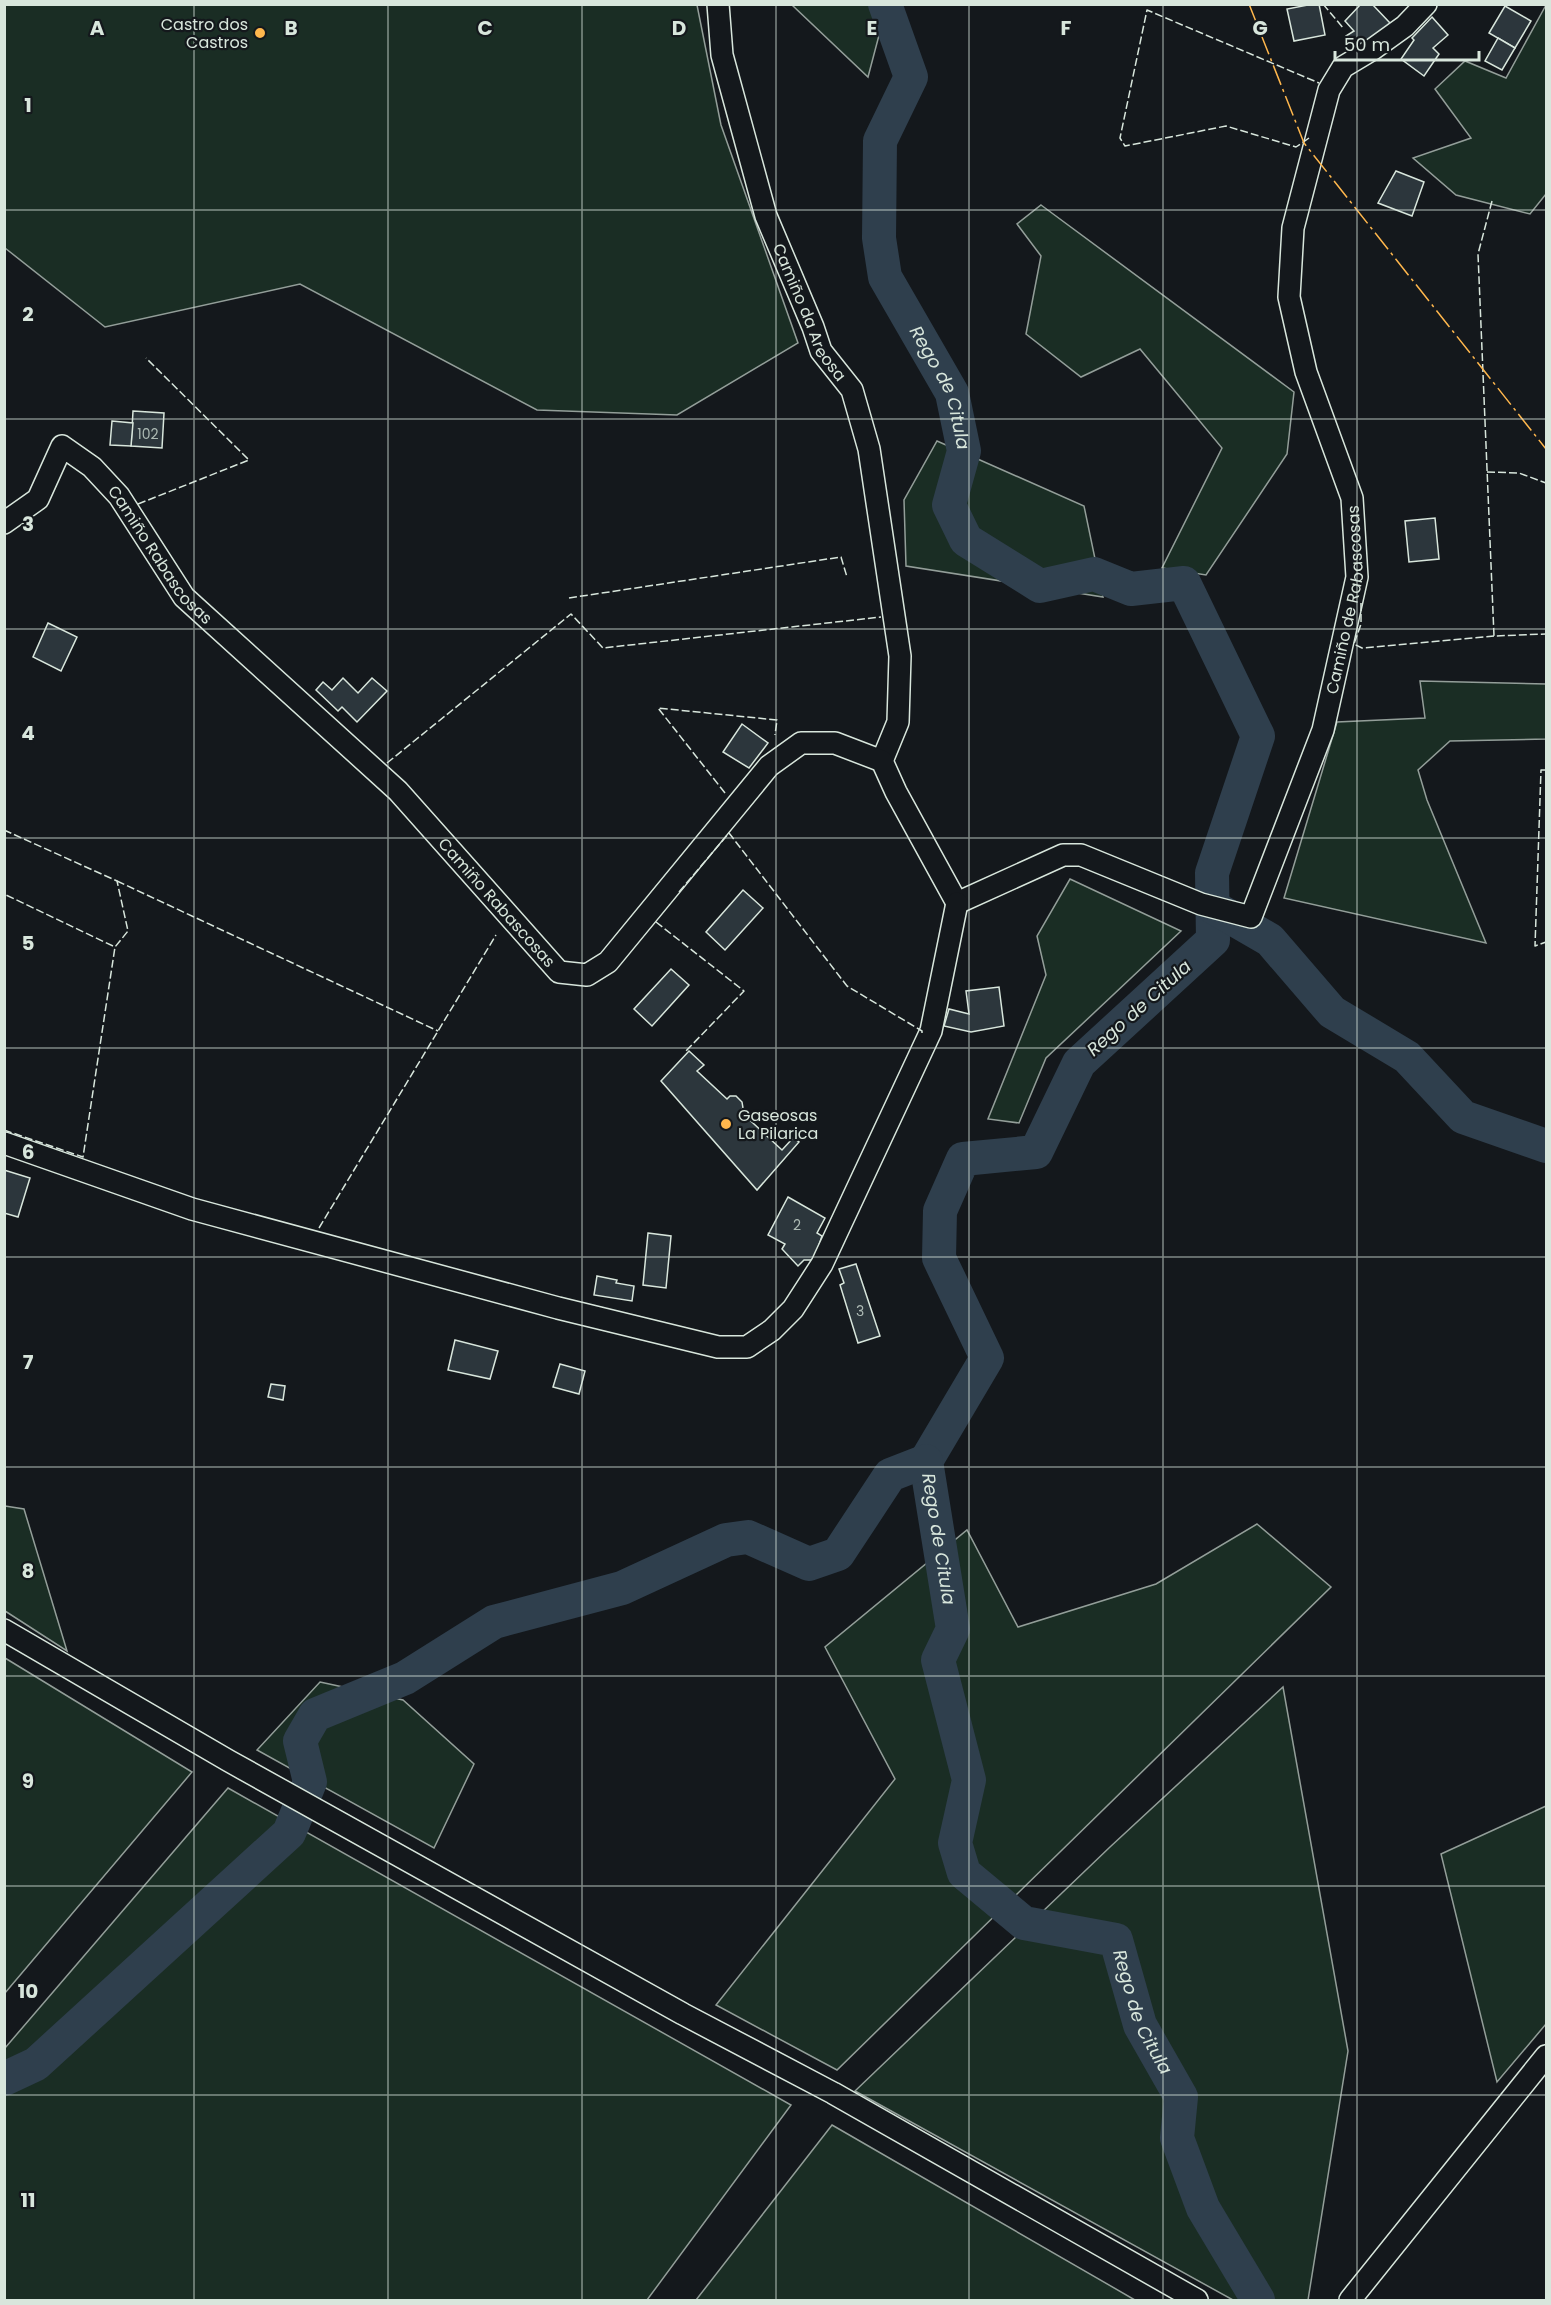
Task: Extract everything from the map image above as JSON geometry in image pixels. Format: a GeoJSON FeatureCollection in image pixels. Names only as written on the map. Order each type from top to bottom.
{"type":"FeatureCollection","features":[{"type":"Feature","properties":{"kind":"street","name":"Camiño da Areosa"},"geometry":{"type":"LineString","coordinates":[[718,4],[722,55],[766,216],[821,351],[852,390],[869,449],[900,656],[898,722],[882,760]]}},
{"type":"Feature","properties":{"kind":"street","name":"Camiño de Rabascosas"},"geometry":{"type":"LineString","coordinates":[[957,903],[1062,855],[1081,855],[1201,904],[1251,917],[1323,730],[1357,577],[1352,498],[1306,372],[1289,297],[1293,228],[1329,90],[1343,67],[1405,26],[1426,4]]}},
{"type":"Feature","properties":{"kind":"street","name":"Camiño Rabascosas"},"geometry":{"type":"LineString","coordinates":[[4,523],[38,499],[63,446],[92,467],[119,496],[184,597],[398,791],[559,972],[587,975],[608,962],[769,766],[801,743],[836,743],[882,760]]}},
{"type":"Feature","properties":{"kind":"street"},"geometry":{"type":"LineString","coordinates":[[4,1143],[203,1212],[581,1314],[718,1347],[747,1347],[772,1330],[793,1309],[822,1264],[931,1031],[957,903],[896,792],[882,760]]}},
{"type":"Feature","properties":{"kind":"street"},"geometry":{"type":"LineString","coordinates":[[4,1630],[250,1773],[683,2014],[833,2093],[1197,2301]]}},
{"type":"Feature","properties":{"kind":"street"},"geometry":{"type":"LineString","coordinates":[[1350,2301],[1546,2056]]}},
{"type":"Feature","properties":{"kind":"green space"},"geometry":{"type":"Polygon","coordinates":[[[4,5],[697,5],[721,125],[798,343],[677,415],[537,410],[300,284],[105,327],[5,248],[4,5]]]}},
{"type":"Feature","properties":{"kind":"green space"},"geometry":{"type":"Polygon","coordinates":[[[792,5],[887,5],[868,77],[792,5]]]}},
{"type":"Feature","properties":{"kind":"green space"},"geometry":{"type":"Polygon","coordinates":[[[1546,5],[1546,194],[1530,214],[1456,195],[1413,158],[1471,138],[1435,89],[1465,61],[1506,78],[1546,5]]]}},
{"type":"Feature","properties":{"kind":"green space"},"geometry":{"type":"Polygon","coordinates":[[[1041,205],[1294,392],[1287,454],[1206,575],[1162,568],[1222,448],[1140,349],[1081,377],[1026,334],[1041,256],[1017,224],[1041,205]]]}},
{"type":"Feature","properties":{"kind":"green space"},"geometry":{"type":"Polygon","coordinates":[[[937,441],[1084,506],[1103,597],[906,566],[904,500],[937,441]]]}},
{"type":"Feature","properties":{"kind":"green space"},"geometry":{"type":"Polygon","coordinates":[[[1420,681],[1546,684],[1546,739],[1450,741],[1418,770],[1427,800],[1486,943],[1284,898],[1337,722],[1425,718],[1420,681]]]}},
{"type":"Feature","properties":{"kind":"green space"},"geometry":{"type":"Polygon","coordinates":[[[1070,879],[1181,931],[1046,1058],[1019,1123],[988,1119],[1046,975],[1037,936],[1070,879]]]}},
{"type":"Feature","properties":{"kind":"green space"},"geometry":{"type":"Polygon","coordinates":[[[5,1506],[24,1509],[67,1651],[5,1611],[5,1506]]]}},
{"type":"Feature","properties":{"kind":"green space"},"geometry":{"type":"Polygon","coordinates":[[[1257,1524],[1331,1587],[837,2070],[716,2005],[895,1779],[825,1647],[967,1530],[1018,1627],[1156,1584],[1257,1524]]]}},
{"type":"Feature","properties":{"kind":"green space"},"geometry":{"type":"Polygon","coordinates":[[[5,1658],[192,1772],[5,1993],[5,1658]]]}},
{"type":"Feature","properties":{"kind":"green space"},"geometry":{"type":"Polygon","coordinates":[[[320,1682],[403,1700],[474,1764],[434,1848],[257,1750],[320,1682]]]}},
{"type":"Feature","properties":{"kind":"green space"},"geometry":{"type":"Polygon","coordinates":[[[1283,1687],[1348,2051],[1308,2300],[1233,2300],[855,2091],[1110,1847],[1283,1687]]]}},
{"type":"Feature","properties":{"kind":"green space"},"geometry":{"type":"Polygon","coordinates":[[[228,1788],[791,2105],[647,2300],[5,2300],[5,2048],[228,1788]]]}},
{"type":"Feature","properties":{"kind":"green space"},"geometry":{"type":"Polygon","coordinates":[[[1546,1806],[1546,2024],[1497,2082],[1441,1854],[1546,1806]]]}},
{"type":"Feature","properties":{"kind":"green space"},"geometry":{"type":"Polygon","coordinates":[[[832,2125],[1135,2300],[696,2300],[832,2125]]]}},
{"type":"Feature","properties":{"kind":"building"},"geometry":{"type":"Polygon","coordinates":[[[1319,4],[1325,35],[1294,41],[1287,9],[1319,4]]]}},
{"type":"Feature","properties":{"kind":"building"},"geometry":{"type":"Polygon","coordinates":[[[1361,4],[1372,4],[1390,23],[1389,29],[1375,40],[1355,47],[1346,36],[1354,31],[1345,21],[1361,4]]]}},
{"type":"Feature","properties":{"kind":"building"},"geometry":{"type":"Polygon","coordinates":[[[1505,6],[1531,21],[1515,48],[1489,33],[1505,6]]]}},
{"type":"Feature","properties":{"kind":"building"},"geometry":{"type":"Polygon","coordinates":[[[1432,17],[1448,35],[1433,48],[1439,54],[1424,76],[1401,59],[1414,40],[1412,38],[1432,17]]]}},
{"type":"Feature","properties":{"kind":"building"},"geometry":{"type":"Polygon","coordinates":[[[1498,38],[1515,48],[1502,70],[1485,61],[1498,38]]]}},
{"type":"Feature","properties":{"kind":"building"},"geometry":{"type":"Polygon","coordinates":[[[1396,171],[1424,182],[1412,216],[1378,203],[1396,171]]]}},
{"type":"Feature","properties":{"kind":"building"},"geometry":{"type":"Polygon","coordinates":[[[133,411],[164,413],[162,448],[131,446],[133,411]]]}},
{"type":"Feature","properties":{"kind":"building"},"geometry":{"type":"Polygon","coordinates":[[[112,421],[133,423],[131,446],[110,445],[112,421]]]}},
{"type":"Feature","properties":{"kind":"building"},"geometry":{"type":"Polygon","coordinates":[[[1435,518],[1439,559],[1409,562],[1405,521],[1435,518]]]}},
{"type":"Feature","properties":{"kind":"building"},"geometry":{"type":"Polygon","coordinates":[[[48,623],[77,637],[61,671],[33,657],[48,623]]]}},
{"type":"Feature","properties":{"kind":"building"},"geometry":{"type":"Polygon","coordinates":[[[343,678],[358,693],[372,678],[387,691],[357,722],[342,707],[338,711],[316,690],[323,682],[332,690],[343,678]]]}},
{"type":"Feature","properties":{"kind":"building"},"geometry":{"type":"Polygon","coordinates":[[[742,724],[768,743],[749,768],[723,752],[742,724]]]}},
{"type":"Feature","properties":{"kind":"building"},"geometry":{"type":"Polygon","coordinates":[[[743,890],[763,908],[725,950],[706,932],[743,890]]]}},
{"type":"Feature","properties":{"kind":"building"},"geometry":{"type":"Polygon","coordinates":[[[671,969],[689,985],[652,1026],[634,1009],[671,969]]]}},
{"type":"Feature","properties":{"kind":"building"},"geometry":{"type":"Polygon","coordinates":[[[999,987],[1004,1026],[971,1032],[944,1026],[949,1009],[969,1014],[966,991],[999,987]]]}},
{"type":"Feature","properties":{"kind":"building","name":"Gaseosas La Pilarica"},"geometry":{"type":"Polygon","coordinates":[[[689,1051],[704,1065],[697,1071],[727,1099],[730,1096],[736,1096],[742,1102],[743,1108],[740,1111],[782,1150],[793,1138],[799,1142],[757,1190],[661,1081],[689,1051]]]}},
{"type":"Feature","properties":{"kind":"building"},"geometry":{"type":"Polygon","coordinates":[[[4,1170],[30,1178],[18,1217],[4,1213],[4,1170]]]}},
{"type":"Feature","properties":{"kind":"building"},"geometry":{"type":"Polygon","coordinates":[[[788,1197],[825,1218],[817,1233],[822,1236],[814,1260],[804,1260],[798,1266],[782,1249],[785,1244],[768,1235],[788,1197]]]}},
{"type":"Feature","properties":{"kind":"building"},"geometry":{"type":"Polygon","coordinates":[[[648,1233],[671,1236],[666,1288],[643,1285],[648,1233]]]}},
{"type":"Feature","properties":{"kind":"building"},"geometry":{"type":"Polygon","coordinates":[[[856,1264],[880,1336],[858,1343],[840,1285],[844,1283],[839,1269],[856,1264]]]}},
{"type":"Feature","properties":{"kind":"building"},"geometry":{"type":"Polygon","coordinates":[[[597,1276],[617,1280],[616,1283],[634,1286],[632,1301],[594,1295],[597,1276]]]}},
{"type":"Feature","properties":{"kind":"building"},"geometry":{"type":"Polygon","coordinates":[[[455,1340],[498,1351],[490,1379],[448,1370],[455,1340]]]}},
{"type":"Feature","properties":{"kind":"building"},"geometry":{"type":"Polygon","coordinates":[[[560,1364],[585,1371],[579,1394],[553,1387],[560,1364]]]}},
{"type":"Feature","properties":{"kind":"building"},"geometry":{"type":"Polygon","coordinates":[[[271,1384],[285,1386],[283,1400],[268,1397],[271,1384]]]}},
{"type":"Feature","properties":{"kind":"waterway","name":"Rego de Citula"},"geometry":{"type":"LineString","coordinates":[[885,4],[911,77],[880,141],[879,238],[885,277],[952,393],[964,451],[949,505],[966,540],[1040,586],[1094,574],[1131,589],[1184,583],[1258,736],[1212,873],[1213,940],[1079,1063],[1036,1152],[963,1159],[940,1211],[939,1258],[987,1358],[926,1461],[953,1629],[938,1660],[969,1780],[955,1843],[964,1873],[1024,1923],[1116,1940],[1140,2025],[1181,2097],[1177,2138],[1203,2208],[1258,2300]]}},
{"type":"Feature","properties":{"kind":"waterway"},"geometry":{"type":"LineString","coordinates":[[1213,907],[1270,940],[1332,1012],[1407,1057],[1463,1117],[1546,1146]]}},
{"type":"Feature","properties":{"kind":"waterway"},"geometry":{"type":"LineString","coordinates":[[4,2079],[36,2064],[289,1833],[310,1782],[300,1741],[315,1715],[405,1678],[494,1622],[622,1588],[726,1540],[748,1537],[809,1564],[838,1554],[890,1475],[926,1461]]}},
{"type":"Feature","properties":{"kind":"fence"},"geometry":{"type":"LineString","coordinates":[[1323,4],[1344,29]]}},
{"type":"Feature","properties":{"kind":"fence"},"geometry":{"type":"LineString","coordinates":[[1309,138],[1296,147],[1226,126],[1125,146],[1120,138],[1147,10],[1319,83]]}},
{"type":"Feature","properties":{"kind":"fence"},"geometry":{"type":"LineString","coordinates":[[1492,201],[1478,254],[1494,636],[1546,634]]}},
{"type":"Feature","properties":{"kind":"fence"},"geometry":{"type":"LineString","coordinates":[[138,504],[249,460],[146,358]]}},
{"type":"Feature","properties":{"kind":"fence"},"geometry":{"type":"LineString","coordinates":[[1487,472],[1519,473],[1546,483]]}},
{"type":"Feature","properties":{"kind":"fence"},"geometry":{"type":"LineString","coordinates":[[569,598],[841,557],[847,577]]}},
{"type":"Feature","properties":{"kind":"fence"},"geometry":{"type":"LineString","coordinates":[[1361,603],[1361,624],[1354,644],[1362,648],[1494,636]]}},
{"type":"Feature","properties":{"kind":"fence"},"geometry":{"type":"LineString","coordinates":[[387,763],[571,614],[603,648],[881,617]]}},
{"type":"Feature","properties":{"kind":"fence"},"geometry":{"type":"LineString","coordinates":[[725,793],[658,708],[777,720],[775,735]]}},
{"type":"Feature","properties":{"kind":"fence"},"geometry":{"type":"LineString","coordinates":[[1546,770],[1541,770],[1535,946],[1546,942]]}},
{"type":"Feature","properties":{"kind":"fence"},"geometry":{"type":"LineString","coordinates":[[4,830],[117,881],[128,931],[115,947],[4,894]]}},
{"type":"Feature","properties":{"kind":"fence"},"geometry":{"type":"LineString","coordinates":[[679,892],[729,833],[847,986],[922,1033]]}},
{"type":"Feature","properties":{"kind":"fence"},"geometry":{"type":"LineString","coordinates":[[117,881],[438,1031]]}},
{"type":"Feature","properties":{"kind":"fence"},"geometry":{"type":"LineString","coordinates":[[656,922],[744,991],[685,1052]]}},
{"type":"Feature","properties":{"kind":"fence"},"geometry":{"type":"LineString","coordinates":[[319,1228],[496,935]]}},
{"type":"Feature","properties":{"kind":"fence"},"geometry":{"type":"LineString","coordinates":[[4,1130],[83,1157],[115,947]]}},
{"type":"Feature","properties":{"kind":"power"},"geometry":{"type":"LineString","coordinates":[[1249,4],[1304,143],[1546,449]]}},
{"type":"Feature","properties":{"kind":"place","name":"Castro dos Castros"},"geometry":{"type":"Point","coordinates":[260,33]}},
{"type":"Feature","properties":{"kind":"place","name":"Gaseosas La Pilarica"},"geometry":{"type":"Point","coordinates":[726,1124]}}]}
